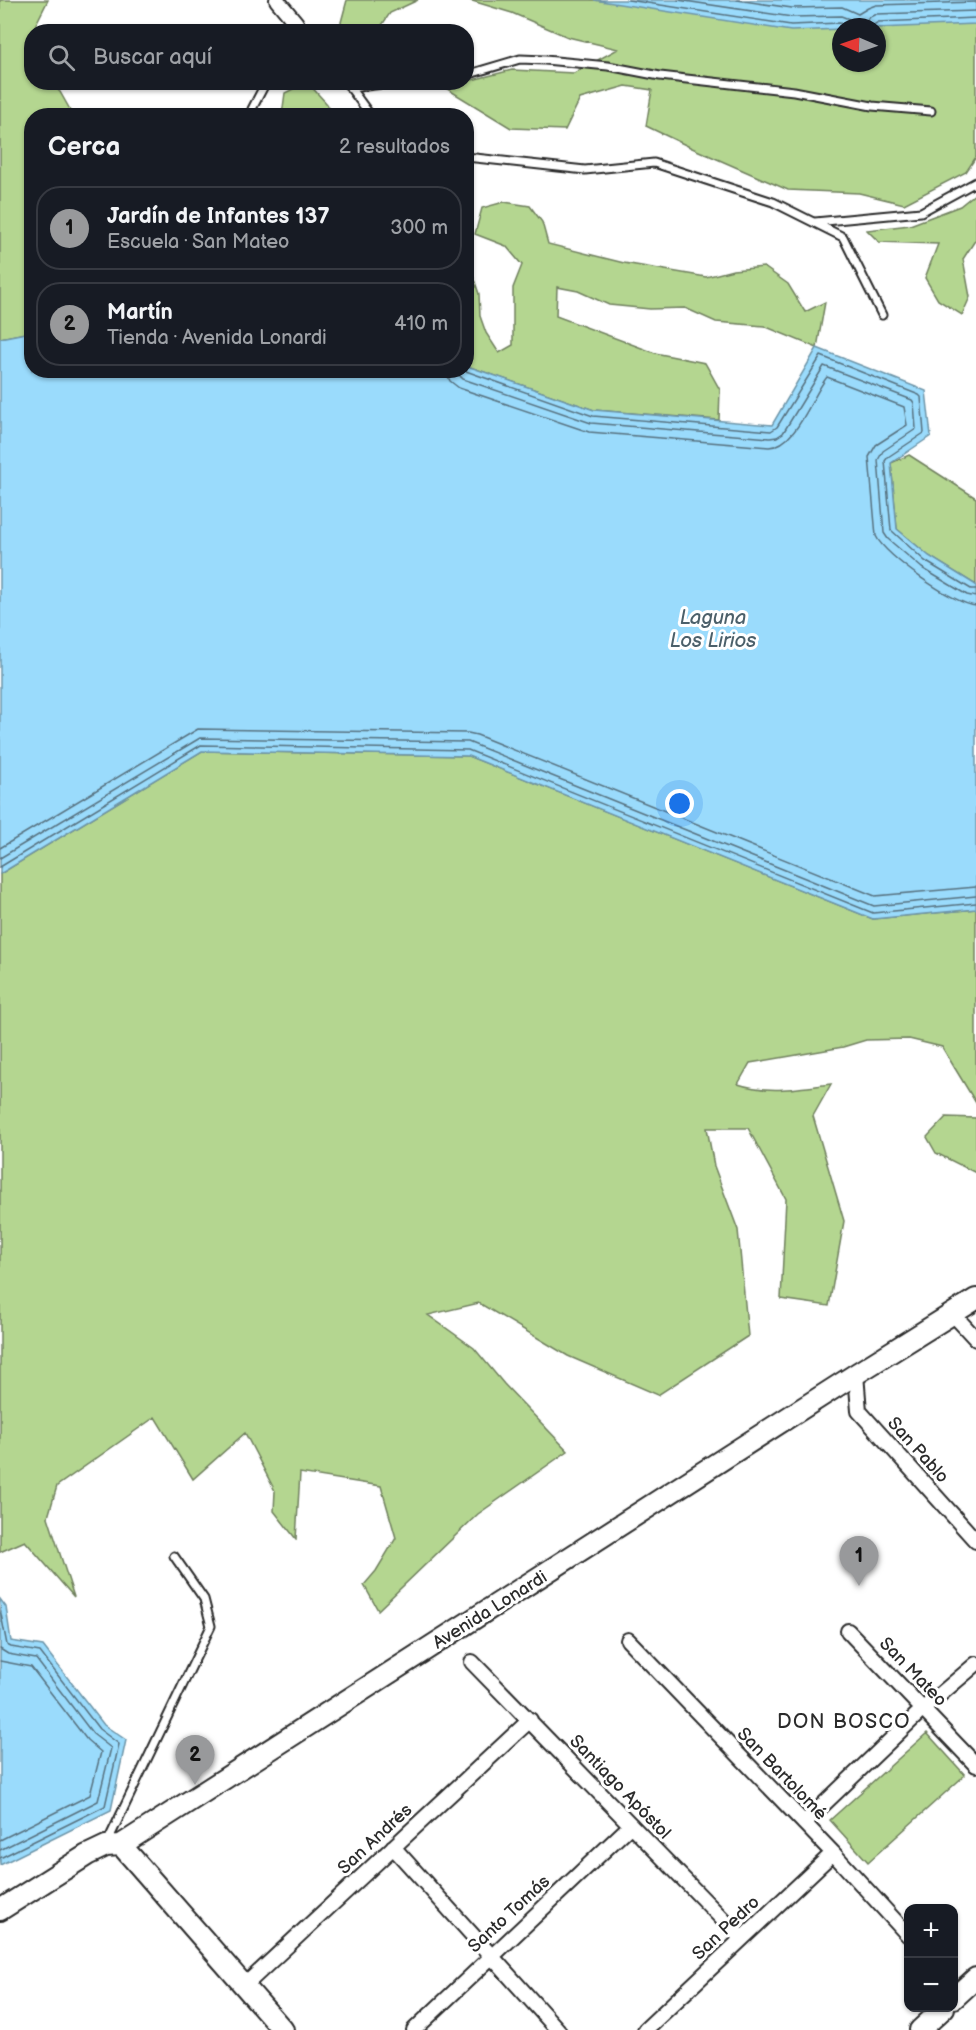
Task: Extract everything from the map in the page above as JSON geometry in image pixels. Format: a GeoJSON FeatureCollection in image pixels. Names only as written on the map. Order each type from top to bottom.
{"type":"FeatureCollection","features":[{"type":"Feature","properties":{"kind":"street"},"geometry":{"type":"LineString","coordinates":[[277,0],[294,24]]}},
{"type":"Feature","properties":{"kind":"street","name":"Avenida Lonardi"},"geometry":{"type":"LineString","coordinates":[[0,1910],[87,1855],[114,1846],[976,1299]]}},
{"type":"Feature","properties":{"kind":"street"},"geometry":{"type":"LineString","coordinates":[[953,1314],[976,1339]]}},
{"type":"Feature","properties":{"kind":"street","name":"San Pablo"},"geometry":{"type":"LineString","coordinates":[[855,1374],[859,1411],[976,1541]]}},
{"type":"Feature","properties":{"kind":"street","name":"San Mateo"},"geometry":{"type":"LineString","coordinates":[[848,1631],[976,1765]]}},
{"type":"Feature","properties":{"kind":"street","name":"San Bartolomé"},"geometry":{"type":"LineString","coordinates":[[628,1640],[904,1930]]}},
{"type":"Feature","properties":{"kind":"street","name":"Santiago Apóstol"},"geometry":{"type":"LineString","coordinates":[[472,1662],[741,1938]]}},
{"type":"Feature","properties":{"kind":"street"},"geometry":{"type":"LineString","coordinates":[[804,1823],[923,1709],[976,1664]]}},
{"type":"Feature","properties":{"kind":"street","name":"San Andrés"},"geometry":{"type":"LineString","coordinates":[[244,1986],[530,1720]]}},
{"type":"Feature","properties":{"kind":"street","name":"Santo Tomás"},"geometry":{"type":"LineString","coordinates":[[414,2030],[631,1825]]}},
{"type":"Feature","properties":{"kind":"street"},"geometry":{"type":"LineString","coordinates":[[114,1846],[283,2030]]}},
{"type":"Feature","properties":{"kind":"street"},"geometry":{"type":"LineString","coordinates":[[393,1846],[558,2030]]}},
{"type":"Feature","properties":{"kind":"street","name":"San Pedro"},"geometry":{"type":"LineString","coordinates":[[645,2030],[833,1853]]}},
{"type":"Feature","properties":{"kind":"street"},"geometry":{"type":"LineString","coordinates":[[958,1990],[976,1978]]}},
{"type":"Feature","properties":{"kind":"street"},"geometry":{"type":"LineString","coordinates":[[921,2030],[939,2012]]}},
{"type":"Feature","properties":{"kind":"lane"},"geometry":{"type":"LineString","coordinates":[[474,73],[520,59],[545,60],[608,66],[660,76],[794,91],[872,106],[932,111]]}},
{"type":"Feature","properties":{"kind":"lane"},"geometry":{"type":"LineString","coordinates":[[253,108],[262,90]]}},
{"type":"Feature","properties":{"kind":"lane"},"geometry":{"type":"LineString","coordinates":[[352,90],[365,108]]}},
{"type":"Feature","properties":{"kind":"lane"},"geometry":{"type":"LineString","coordinates":[[474,158],[585,170],[654,163],[773,202],[843,237],[882,315]]}},
{"type":"Feature","properties":{"kind":"lane"},"geometry":{"type":"LineString","coordinates":[[813,222],[921,212],[976,182]]}},
{"type":"Feature","properties":{"kind":"lane"},"geometry":{"type":"LineString","coordinates":[[114,1846],[211,1626],[204,1599],[174,1556]]}},
{"type":"Feature","properties":{"kind":"green space"},"geometry":{"type":"Polygon","coordinates":[[[0,0],[48,0],[36,24],[24,24],[24,90],[58,90],[69,108],[24,108],[24,333],[0,338],[0,0]]]}},
{"type":"Feature","properties":{"kind":"green space"},"geometry":{"type":"Polygon","coordinates":[[[347,0],[418,0],[390,13],[383,24],[341,24],[347,0]]]}},
{"type":"Feature","properties":{"kind":"green space"},"geometry":{"type":"Polygon","coordinates":[[[469,0],[594,0],[832,26],[832,72],[886,72],[886,27],[976,23],[976,157],[966,172],[904,204],[859,193],[788,190],[646,126],[652,90],[626,86],[580,99],[565,130],[511,128],[449,90],[474,90],[474,80],[512,70],[574,73],[618,49],[568,37],[512,13],[469,0]]]}},
{"type":"Feature","properties":{"kind":"green space"},"geometry":{"type":"Polygon","coordinates":[[[291,90],[314,90],[329,108],[283,108],[285,93],[291,90]]]}},
{"type":"Feature","properties":{"kind":"green space"},"geometry":{"type":"Polygon","coordinates":[[[976,193],[976,239],[963,259],[970,297],[962,315],[938,300],[925,278],[938,244],[879,242],[867,230],[910,225],[960,206],[976,193]]]}},
{"type":"Feature","properties":{"kind":"green space"},"geometry":{"type":"Polygon","coordinates":[[[504,202],[530,206],[542,222],[548,244],[624,263],[706,277],[733,270],[764,267],[788,284],[805,312],[825,302],[817,348],[764,326],[716,322],[685,308],[650,309],[609,305],[578,291],[557,287],[556,316],[655,353],[705,363],[720,390],[719,420],[594,410],[474,368],[474,279],[479,294],[480,316],[486,333],[499,353],[513,345],[513,288],[522,265],[506,246],[475,234],[482,208],[504,202]]]}},
{"type":"Feature","properties":{"kind":"green space"},"geometry":{"type":"Polygon","coordinates":[[[909,455],[976,498],[976,585],[929,556],[897,529],[891,463],[909,455]]]}},
{"type":"Feature","properties":{"kind":"green space"},"geometry":{"type":"Polygon","coordinates":[[[202,751],[468,756],[873,919],[976,909],[976,1103],[942,1047],[909,1039],[866,1040],[843,1047],[750,1063],[738,1084],[772,1089],[831,1084],[813,1116],[844,1221],[829,1306],[781,1299],[786,1199],[748,1128],[707,1128],[714,1166],[738,1230],[748,1336],[658,1395],[568,1356],[479,1303],[428,1315],[474,1348],[504,1384],[568,1451],[478,1514],[378,1610],[364,1585],[376,1571],[396,1538],[381,1486],[300,1473],[296,1539],[274,1511],[275,1491],[245,1433],[193,1479],[155,1417],[57,1486],[48,1517],[74,1597],[25,1541],[0,1552],[0,874],[202,751]]]}},
{"type":"Feature","properties":{"kind":"green space"},"geometry":{"type":"Polygon","coordinates":[[[946,1117],[976,1118],[976,1173],[936,1153],[927,1137],[946,1117]]]}},
{"type":"Feature","properties":{"kind":"green space"},"geometry":{"type":"Polygon","coordinates":[[[927,1733],[965,1775],[868,1862],[830,1820],[927,1733]]]}},
{"type":"Feature","properties":{"kind":"water"},"geometry":{"type":"Polygon","coordinates":[[[594,0],[976,0],[976,24],[886,28],[886,18],[832,18],[832,29],[791,31],[594,0]]]}},
{"type":"Feature","properties":{"kind":"water","name":"Laguna Los Lirios"},"geometry":{"type":"Polygon","coordinates":[[[24,333],[24,378],[474,378],[474,368],[594,410],[772,425],[817,348],[926,391],[931,436],[891,463],[897,529],[929,556],[976,585],[976,909],[873,919],[468,756],[202,751],[0,874],[0,338],[24,333]]]}},
{"type":"Feature","properties":{"kind":"water"},"geometry":{"type":"Polygon","coordinates":[[[0,1599],[6,1607],[11,1641],[43,1646],[104,1725],[126,1740],[111,1810],[0,1865],[0,1599]]]}},
{"type":"Feature","properties":{"kind":"place","name":"Jardín de Infantes 137"},"geometry":{"type":"Point","coordinates":[859,1586]}},
{"type":"Feature","properties":{"kind":"place","name":"Martín"},"geometry":{"type":"Point","coordinates":[195,1785]}},
{"type":"Feature","properties":{"kind":"district","name":"DON BOSCO"},"geometry":{"type":"Point","coordinates":[844,1722]}}]}
